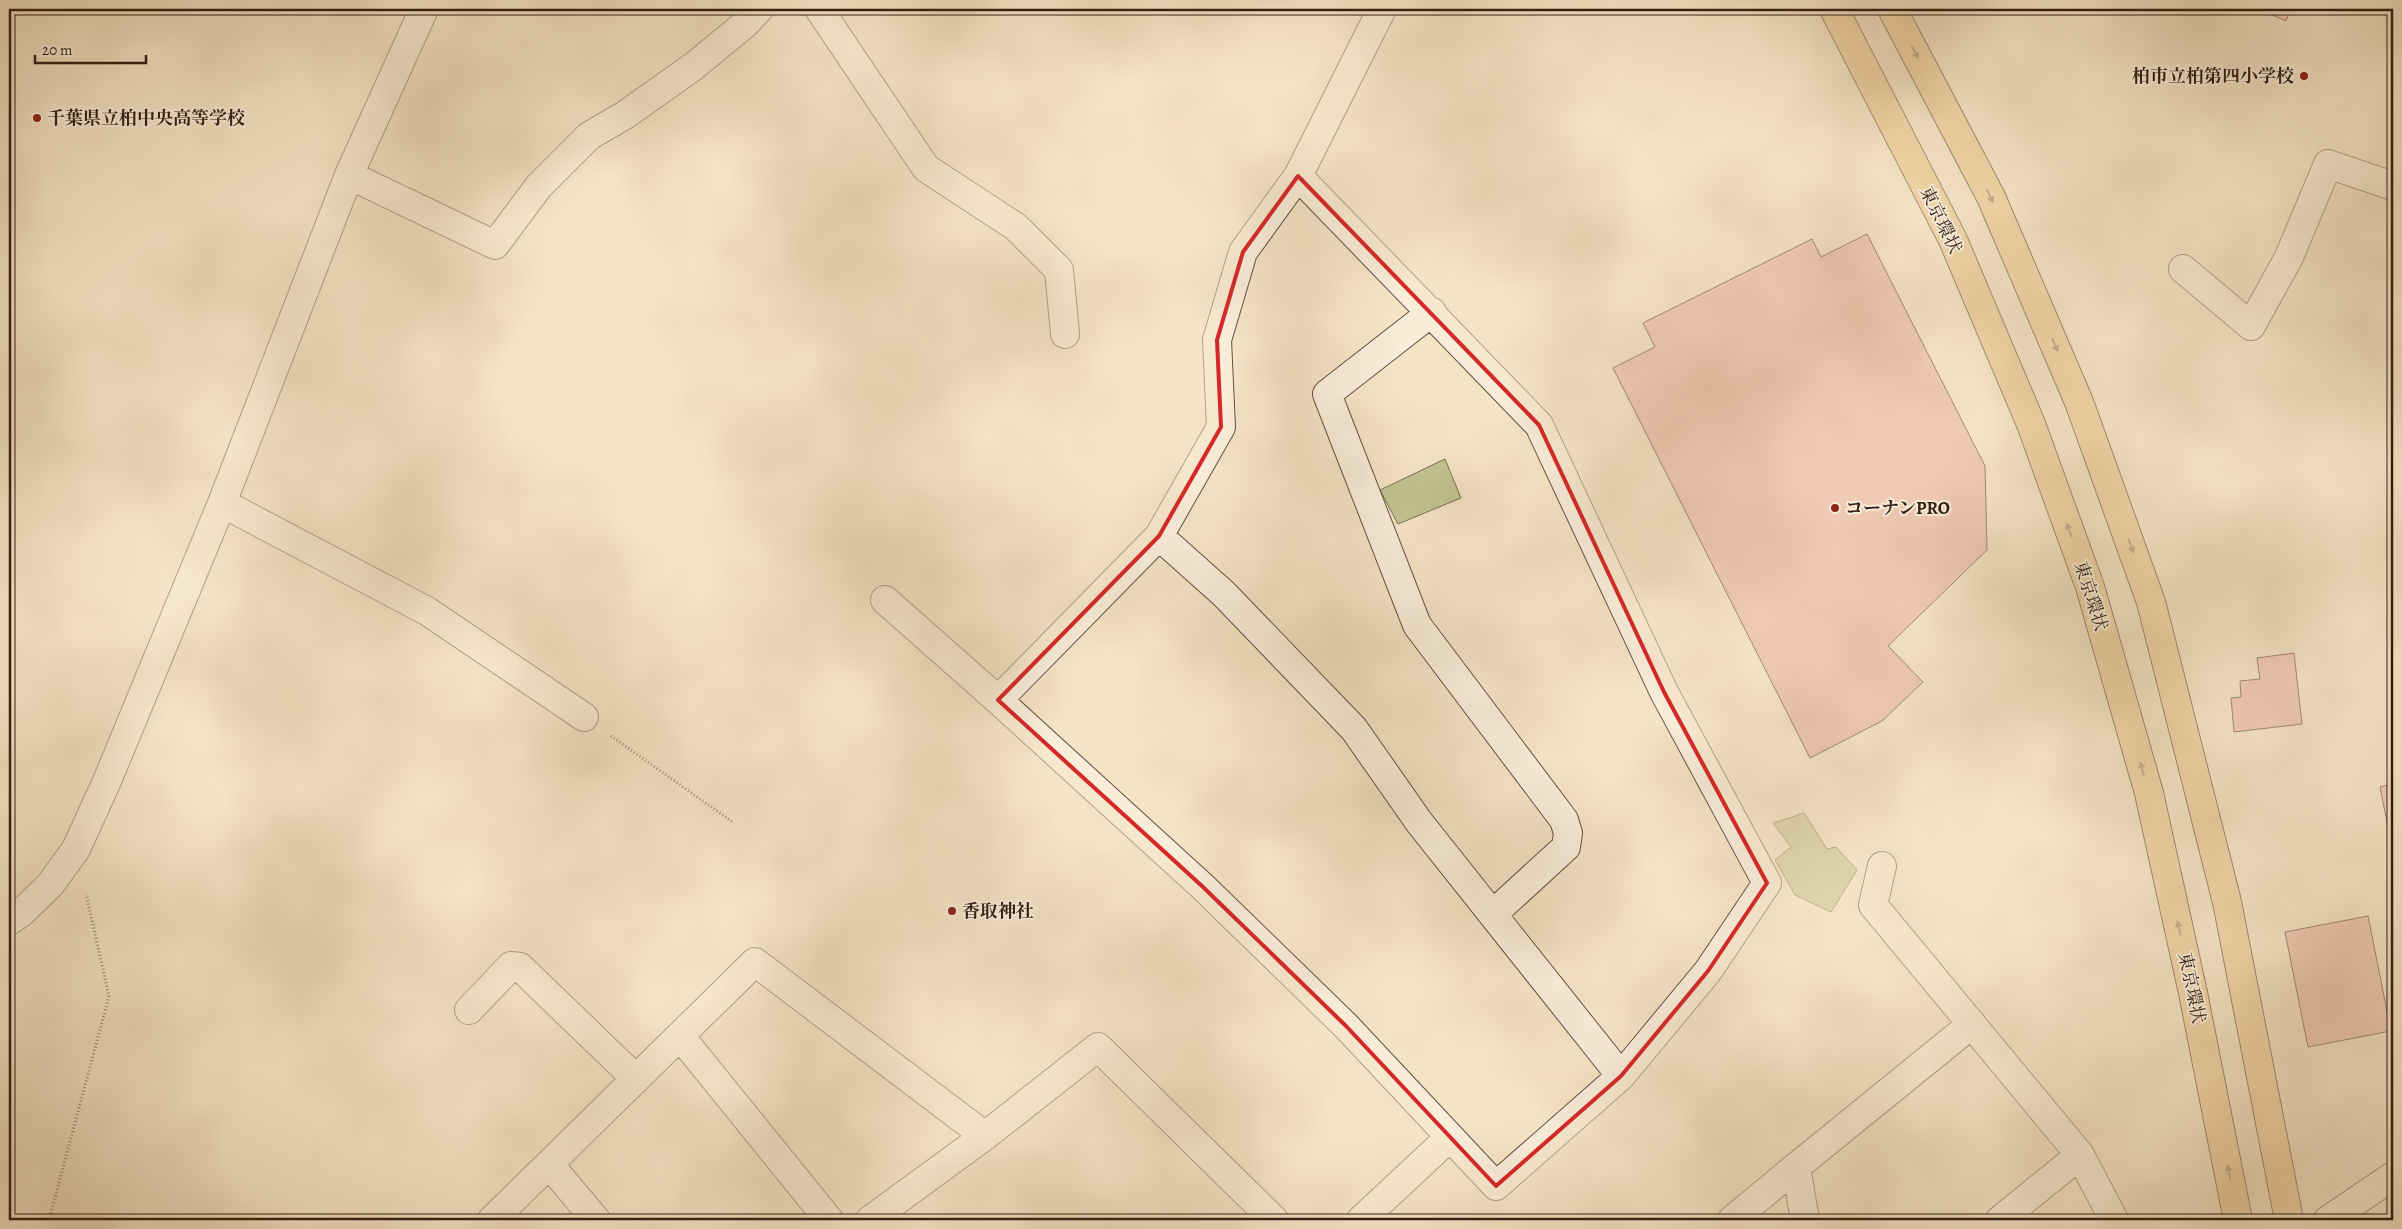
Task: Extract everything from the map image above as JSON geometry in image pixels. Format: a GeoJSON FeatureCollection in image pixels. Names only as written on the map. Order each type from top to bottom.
{"type":"FeatureCollection","features":[{"type":"Feature","properties":{"kind":"highway","name":"東京環状"},"geometry":{"type":"LineString","coordinates":[[1834,9],[1952,240],[2030,424],[2090,587],[2148,793],[2193,993],[2238,1220]]}},
{"type":"Feature","properties":{"kind":"highway"},"geometry":{"type":"LineString","coordinates":[[1892,9],[1994,206],[2079,402],[2151,602],[2227,902],[2289,1220]]}},
{"type":"Feature","properties":{"kind":"street"},"geometry":{"type":"LineString","coordinates":[[9,921],[21,913],[50,884],[76,849],[107,781],[222,503],[349,176],[424,9]]}},
{"type":"Feature","properties":{"kind":"street"},"geometry":{"type":"LineString","coordinates":[[349,176],[495,245],[538,186],[589,136],[625,115],[694,66],[746,24],[759,9]]}},
{"type":"Feature","properties":{"kind":"street"},"geometry":{"type":"LineString","coordinates":[[819,9],[926,168],[1016,227],[1059,270],[1065,334]]}},
{"type":"Feature","properties":{"kind":"street"},"geometry":{"type":"LineString","coordinates":[[998,700],[1159,536],[1221,427],[1217,340],[1243,252],[1298,176],[1382,9]]}},
{"type":"Feature","properties":{"kind":"street"},"geometry":{"type":"LineString","coordinates":[[2183,269],[2251,326],[2289,257],[2328,164],[2393,186]]}},
{"type":"Feature","properties":{"kind":"street"},"geometry":{"type":"LineString","coordinates":[[884,600],[998,700],[1202,886],[1346,1026],[1496,1186],[1621,1076],[1708,971],[1767,883],[1664,692],[1539,425],[1432,312],[1298,176]]}},
{"type":"Feature","properties":{"kind":"street"},"geometry":{"type":"LineString","coordinates":[[1432,312],[1327,394],[1418,625],[1564,820],[1568,833],[1566,847],[1494,914]]}},
{"type":"Feature","properties":{"kind":"street"},"geometry":{"type":"LineString","coordinates":[[222,503],[427,611],[584,717]]}},
{"type":"Feature","properties":{"kind":"street"},"geometry":{"type":"LineString","coordinates":[[1159,536],[1224,594],[1354,729],[1419,822],[1621,1076]]}},
{"type":"Feature","properties":{"kind":"street"},"geometry":{"type":"LineString","coordinates":[[1882,866],[1873,905],[2080,1155],[2114,1220]]}},
{"type":"Feature","properties":{"kind":"street"},"geometry":{"type":"LineString","coordinates":[[492,1220],[755,962],[985,1136]]}},
{"type":"Feature","properties":{"kind":"street"},"geometry":{"type":"LineString","coordinates":[[469,1010],[511,966],[520,967],[636,1079]]}},
{"type":"Feature","properties":{"kind":"street"},"geometry":{"type":"LineString","coordinates":[[1732,1220],[1972,1024]]}},
{"type":"Feature","properties":{"kind":"street"},"geometry":{"type":"LineString","coordinates":[[680,1036],[828,1220]]}},
{"type":"Feature","properties":{"kind":"street"},"geometry":{"type":"LineString","coordinates":[[870,1220],[985,1136],[1098,1047],[1274,1220]]}},
{"type":"Feature","properties":{"kind":"street"},"geometry":{"type":"LineString","coordinates":[[1361,1220],[1450,1137]]}},
{"type":"Feature","properties":{"kind":"street"},"geometry":{"type":"LineString","coordinates":[[2000,1220],[2080,1155]]}},
{"type":"Feature","properties":{"kind":"street"},"geometry":{"type":"LineString","coordinates":[[549,1164],[596,1220]]}},
{"type":"Feature","properties":{"kind":"street"},"geometry":{"type":"LineString","coordinates":[[1796,1167],[1805,1220]]}},
{"type":"Feature","properties":{"kind":"street"},"geometry":{"type":"LineString","coordinates":[[2328,1220],[2393,1176]]}},
{"type":"Feature","properties":{"kind":"path"},"geometry":{"type":"LineString","coordinates":[[584,717],[734,823]]}},
{"type":"Feature","properties":{"kind":"path"},"geometry":{"type":"LineString","coordinates":[[49,1220],[109,996],[76,849]]}},
{"type":"Feature","properties":{"kind":"highlighted area"},"geometry":{"type":"Polygon","coordinates":[[[1298,176],[1539,425],[1664,692],[1767,883],[1708,971],[1621,1076],[1496,1186],[1346,1026],[1202,886],[998,700],[1159,536],[1221,427],[1217,340],[1243,252],[1298,176]]]}},
{"type":"Feature","properties":{"kind":"green space"},"geometry":{"type":"Polygon","coordinates":[[[1445,459],[1461,498],[1398,524],[1380,490],[1445,459]]]}},
{"type":"Feature","properties":{"kind":"green space"},"geometry":{"type":"Polygon","coordinates":[[[1804,813],[1827,849],[1836,847],[1857,870],[1831,912],[1795,895],[1775,860],[1791,847],[1773,823],[1804,813]]]}},
{"type":"Feature","properties":{"kind":"building"},"geometry":{"type":"Polygon","coordinates":[[[2181,9],[2197,9],[2194,14],[2181,9]]]}},
{"type":"Feature","properties":{"kind":"building"},"geometry":{"type":"Polygon","coordinates":[[[2258,9],[2291,9],[2286,21],[2258,9]]]}},
{"type":"Feature","properties":{"kind":"building","name":"コーナンPRO"},"geometry":{"type":"Polygon","coordinates":[[[1867,234],[1985,466],[1987,550],[1888,646],[1923,682],[1882,721],[1810,758],[1613,368],[1655,347],[1643,323],[1812,239],[1821,257],[1867,234]]]}},
{"type":"Feature","properties":{"kind":"building"},"geometry":{"type":"Polygon","coordinates":[[[2294,653],[2302,724],[2234,732],[2231,698],[2241,697],[2240,681],[2260,679],[2257,658],[2294,653]]]}},
{"type":"Feature","properties":{"kind":"building"},"geometry":{"type":"Polygon","coordinates":[[[2393,784],[2393,853],[2380,787],[2393,784]]]}},
{"type":"Feature","properties":{"kind":"building"},"geometry":{"type":"Polygon","coordinates":[[[2368,916],[2391,1031],[2308,1047],[2285,932],[2368,916]]]}},
{"type":"Feature","properties":{"kind":"place","name":"柏市立柏第四小学校"},"geometry":{"type":"Point","coordinates":[2304,76]}},
{"type":"Feature","properties":{"kind":"place","name":"千葉県立柏中央高等学校"},"geometry":{"type":"Point","coordinates":[37,118]}},
{"type":"Feature","properties":{"kind":"place","name":"コーナンPRO"},"geometry":{"type":"Point","coordinates":[1835,508]}},
{"type":"Feature","properties":{"kind":"place","name":"香取神社"},"geometry":{"type":"Point","coordinates":[952,911]}}]}
